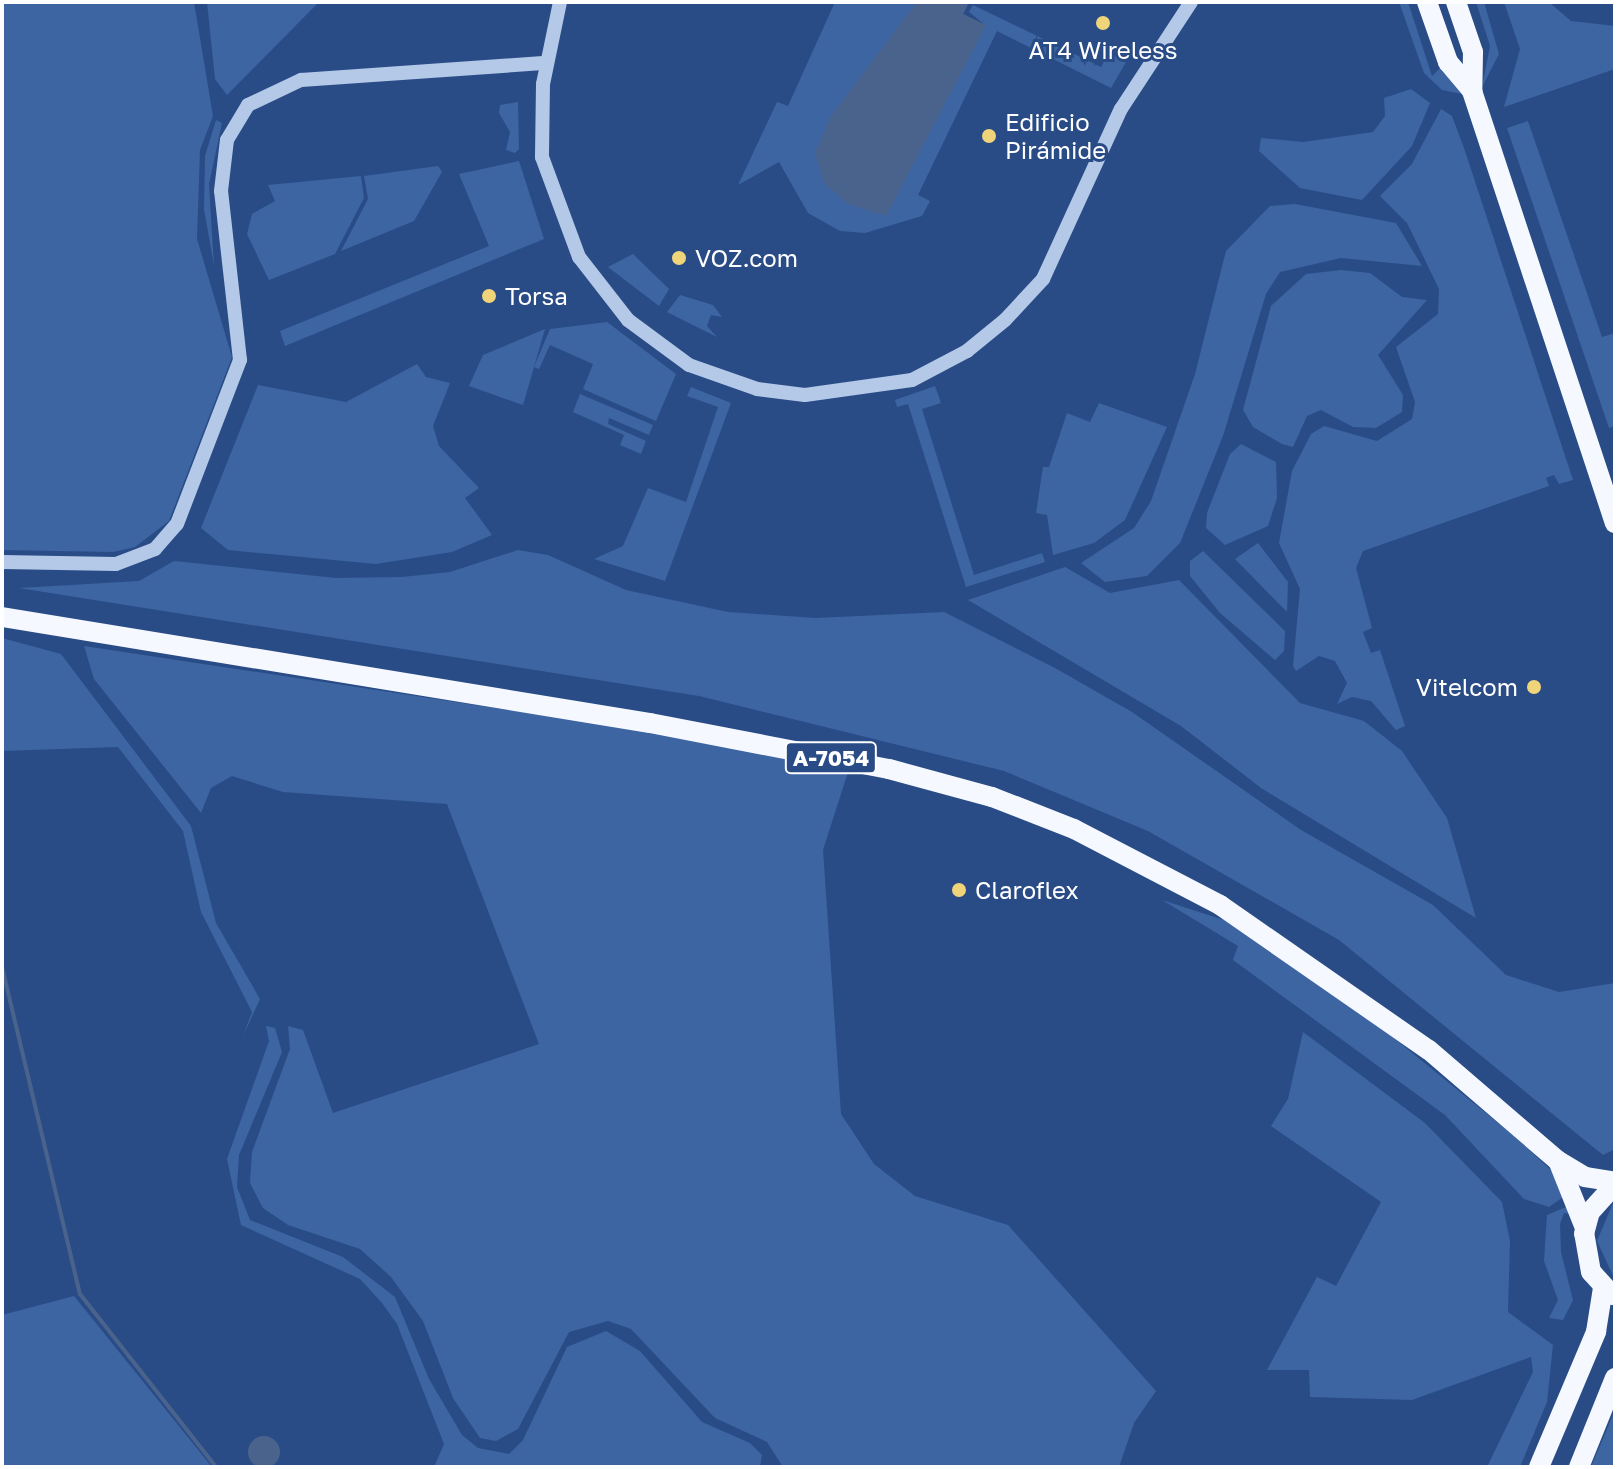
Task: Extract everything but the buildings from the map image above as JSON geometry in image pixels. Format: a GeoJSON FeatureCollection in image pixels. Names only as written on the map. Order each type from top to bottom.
{"type":"FeatureCollection","features":[{"type":"Feature","properties":{"kind":"main road"},"geometry":{"type":"LineString","coordinates":[[1427,2],[1448,62],[1472,91]]}},
{"type":"Feature","properties":{"kind":"main road"},"geometry":{"type":"LineString","coordinates":[[1456,2],[1473,52],[1472,91],[1615,523]]}},
{"type":"Feature","properties":{"kind":"main road","name":"A-7054"},"geometry":{"type":"LineString","coordinates":[[2,617],[650,723],[889,769],[992,797],[1074,829],[1220,905],[1429,1050],[1557,1160],[1585,1177],[1615,1183],[1585,1228]]}},
{"type":"Feature","properties":{"kind":"main road","name":"A-7054"},"geometry":{"type":"LineString","coordinates":[[1557,1160],[1583,1207],[1585,1253],[1609,1292]]}},
{"type":"Feature","properties":{"kind":"main road"},"geometry":{"type":"LineString","coordinates":[[1539,1467],[1596,1332],[1609,1292]]}},
{"type":"Feature","properties":{"kind":"main road"},"geometry":{"type":"LineString","coordinates":[[1579,1467],[1615,1378]]}},
{"type":"Feature","properties":{"kind":"street"},"geometry":{"type":"LineString","coordinates":[[560,2],[546,63],[540,113],[551,192],[579,257],[628,320],[709,375],[772,391],[853,393],[912,380],[967,351],[1043,279],[1121,109],[1191,2]]}},
{"type":"Feature","properties":{"kind":"street"},"geometry":{"type":"LineString","coordinates":[[2,562],[116,564],[155,549],[177,524],[240,360],[221,191],[227,140],[248,105],[301,80],[546,63]]}},
{"type":"Feature","properties":{"kind":"shaded area"},"geometry":{"type":"Polygon","coordinates":[[[2,2],[194,2],[213,116],[200,150],[197,239],[232,357],[169,521],[135,547],[113,552],[2,550],[2,2]]]}},
{"type":"Feature","properties":{"kind":"shaded area"},"geometry":{"type":"Polygon","coordinates":[[[207,2],[319,2],[227,95],[215,79],[207,2]]]}},
{"type":"Feature","properties":{"kind":"shaded area"},"geometry":{"type":"Polygon","coordinates":[[[835,2],[969,2],[963,14],[985,25],[969,12],[973,5],[1101,67],[1109,53],[1126,62],[1111,88],[997,31],[918,195],[930,201],[922,216],[865,233],[840,231],[808,213],[779,162],[738,185],[777,102],[788,106],[835,2]]]}},
{"type":"Feature","properties":{"kind":"shaded area"},"geometry":{"type":"Polygon","coordinates":[[[917,2],[969,2],[963,14],[986,25],[886,216],[848,204],[824,183],[815,153],[831,116],[917,2]]]}},
{"type":"Feature","properties":{"kind":"shaded area"},"geometry":{"type":"Polygon","coordinates":[[[1399,2],[1408,2],[1432,76],[1441,67],[1462,94],[1442,90],[1424,73],[1399,2]]]}},
{"type":"Feature","properties":{"kind":"shaded area"},"geometry":{"type":"Polygon","coordinates":[[[1476,2],[1484,2],[1499,54],[1482,87],[1490,46],[1476,2]]]}},
{"type":"Feature","properties":{"kind":"shaded area"},"geometry":{"type":"Polygon","coordinates":[[[1504,2],[1549,2],[1571,21],[1615,26],[1615,69],[1504,107],[1520,49],[1504,2]]]}},
{"type":"Feature","properties":{"kind":"shaded area"},"geometry":{"type":"Polygon","coordinates":[[[1411,89],[1430,103],[1412,146],[1362,200],[1300,188],[1259,151],[1261,138],[1303,142],[1373,132],[1385,116],[1384,98],[1411,89]]]}},
{"type":"Feature","properties":{"kind":"shaded area"},"geometry":{"type":"Polygon","coordinates":[[[518,102],[519,149],[515,153],[506,150],[510,132],[499,113],[500,105],[518,102]]]}},
{"type":"Feature","properties":{"kind":"shaded area"},"geometry":{"type":"Polygon","coordinates":[[[1441,109],[1452,116],[1465,151],[1573,480],[1559,484],[1554,475],[1546,478],[1549,486],[1363,551],[1356,568],[1372,628],[1363,632],[1371,653],[1380,650],[1405,726],[1396,730],[1371,701],[1352,697],[1337,704],[1347,683],[1335,661],[1319,656],[1296,671],[1293,666],[1300,589],[1279,543],[1292,471],[1311,434],[1324,426],[1377,441],[1412,419],[1415,402],[1396,347],[1438,314],[1439,289],[1407,223],[1380,196],[1412,164],[1441,109]]]}},
{"type":"Feature","properties":{"kind":"shaded area"},"geometry":{"type":"Polygon","coordinates":[[[216,120],[222,123],[209,184],[214,266],[204,209],[205,156],[216,120]]]}},
{"type":"Feature","properties":{"kind":"shaded area"},"geometry":{"type":"Polygon","coordinates":[[[1528,121],[1602,337],[1615,333],[1615,426],[1609,428],[1507,128],[1528,121]]]}},
{"type":"Feature","properties":{"kind":"shaded area"},"geometry":{"type":"Polygon","coordinates":[[[519,161],[544,239],[285,346],[280,331],[489,246],[459,174],[519,161]]]}},
{"type":"Feature","properties":{"kind":"shaded area"},"geometry":{"type":"Polygon","coordinates":[[[438,166],[442,172],[414,221],[341,251],[368,199],[364,176],[438,166]]]}},
{"type":"Feature","properties":{"kind":"shaded area"},"geometry":{"type":"Polygon","coordinates":[[[361,176],[364,198],[335,254],[269,280],[247,234],[252,214],[275,201],[268,185],[361,176]]]}},
{"type":"Feature","properties":{"kind":"shaded area"},"geometry":{"type":"Polygon","coordinates":[[[1295,204],[1396,223],[1422,266],[1341,258],[1280,272],[1266,294],[1223,436],[1180,543],[1147,576],[1105,582],[1081,563],[1134,528],[1151,501],[1195,374],[1226,251],[1270,206],[1295,204]]]}},
{"type":"Feature","properties":{"kind":"shaded area"},"geometry":{"type":"Polygon","coordinates":[[[633,254],[669,289],[659,306],[608,267],[633,254]]]}},
{"type":"Feature","properties":{"kind":"shaded area"},"geometry":{"type":"Polygon","coordinates":[[[1341,270],[1370,273],[1402,297],[1427,300],[1378,355],[1403,395],[1402,412],[1376,428],[1353,427],[1321,410],[1307,416],[1293,447],[1282,444],[1253,427],[1243,410],[1271,306],[1306,274],[1341,270]]]}},
{"type":"Feature","properties":{"kind":"shaded area"},"geometry":{"type":"Polygon","coordinates":[[[680,295],[713,305],[722,317],[711,315],[707,326],[717,337],[667,312],[680,295]]]}},
{"type":"Feature","properties":{"kind":"shaded area"},"geometry":{"type":"Polygon","coordinates":[[[607,322],[676,374],[656,421],[583,389],[593,364],[550,345],[539,369],[534,367],[550,329],[607,322]]]}},
{"type":"Feature","properties":{"kind":"shaded area"},"geometry":{"type":"Polygon","coordinates":[[[545,329],[523,405],[469,386],[483,355],[545,329]]]}},
{"type":"Feature","properties":{"kind":"shaded area"},"geometry":{"type":"Polygon","coordinates":[[[417,364],[426,377],[450,383],[433,426],[439,446],[479,488],[465,498],[492,535],[452,552],[376,564],[228,550],[201,528],[258,385],[346,402],[417,364]]]}},
{"type":"Feature","properties":{"kind":"shaded area"},"geometry":{"type":"Polygon","coordinates":[[[935,386],[941,403],[922,409],[974,575],[1042,553],[1045,562],[966,587],[908,404],[897,407],[895,400],[935,386]]]}},
{"type":"Feature","properties":{"kind":"shaded area"},"geometry":{"type":"Polygon","coordinates":[[[691,387],[731,403],[665,581],[594,559],[623,546],[648,488],[686,502],[718,407],[687,396],[691,387]]]}},
{"type":"Feature","properties":{"kind":"shaded area"},"geometry":{"type":"Polygon","coordinates":[[[580,394],[653,425],[649,435],[609,418],[608,424],[646,441],[641,454],[620,445],[624,435],[573,412],[580,394]]]}},
{"type":"Feature","properties":{"kind":"shaded area"},"geometry":{"type":"Polygon","coordinates":[[[1099,403],[1167,427],[1125,520],[1094,543],[1053,555],[1047,515],[1036,513],[1043,467],[1049,467],[1067,413],[1090,422],[1099,403]]]}},
{"type":"Feature","properties":{"kind":"shaded area"},"geometry":{"type":"Polygon","coordinates":[[[1241,444],[1276,462],[1277,498],[1268,526],[1225,545],[1206,528],[1207,513],[1230,454],[1241,444]]]}},
{"type":"Feature","properties":{"kind":"shaded area"},"geometry":{"type":"Polygon","coordinates":[[[1258,543],[1288,582],[1287,612],[1235,559],[1258,543]]]}},
{"type":"Feature","properties":{"kind":"shaded area"},"geometry":{"type":"Polygon","coordinates":[[[518,550],[548,555],[626,590],[728,612],[816,618],[944,612],[1055,668],[1132,712],[1301,830],[1433,905],[1506,975],[1559,992],[1615,983],[1615,1149],[1603,1155],[1339,940],[1148,831],[1004,771],[699,696],[19,588],[139,581],[174,561],[336,578],[402,577],[450,572],[518,550]]]}},
{"type":"Feature","properties":{"kind":"shaded area"},"geometry":{"type":"Polygon","coordinates":[[[1203,551],[1285,631],[1284,651],[1275,660],[1220,613],[1190,576],[1190,561],[1203,551]]]}},
{"type":"Feature","properties":{"kind":"shaded area"},"geometry":{"type":"Polygon","coordinates":[[[1065,567],[1110,593],[1179,580],[1300,703],[1364,721],[1402,751],[1447,818],[1476,918],[1261,788],[1181,726],[968,600],[1065,567]]]}},
{"type":"Feature","properties":{"kind":"shaded area"},"geometry":{"type":"Polygon","coordinates":[[[2,638],[61,654],[191,826],[216,923],[260,999],[243,1036],[252,1012],[201,912],[183,831],[118,747],[2,751],[2,638]]]}},
{"type":"Feature","properties":{"kind":"shaded area"},"geometry":{"type":"Polygon","coordinates":[[[84,646],[708,740],[849,769],[823,850],[841,1114],[874,1164],[915,1196],[1008,1225],[1156,1391],[1134,1423],[1119,1467],[783,1467],[767,1442],[715,1418],[631,1329],[608,1321],[569,1332],[518,1429],[496,1441],[480,1438],[453,1398],[423,1321],[391,1277],[360,1249],[288,1225],[263,1208],[250,1183],[252,1152],[290,1049],[288,1026],[303,1030],[333,1113],[539,1044],[447,804],[283,792],[232,776],[211,788],[201,813],[94,679],[84,646]]]}},
{"type":"Feature","properties":{"kind":"shaded area"},"geometry":{"type":"Polygon","coordinates":[[[1162,900],[1224,920],[1367,1016],[1514,1136],[1552,1171],[1566,1195],[1549,1207],[1524,1199],[1445,1115],[1233,960],[1238,946],[1162,900]]]}},
{"type":"Feature","properties":{"kind":"shaded area"},"geometry":{"type":"Polygon","coordinates":[[[266,1026],[275,1028],[282,1052],[239,1155],[237,1187],[250,1220],[343,1257],[395,1297],[429,1379],[462,1435],[478,1448],[509,1454],[523,1440],[567,1347],[606,1331],[640,1351],[702,1422],[750,1443],[762,1455],[760,1467],[434,1467],[444,1444],[397,1324],[382,1303],[360,1279],[241,1225],[227,1159],[269,1041],[266,1026]]]}},
{"type":"Feature","properties":{"kind":"shaded area"},"geometry":{"type":"Polygon","coordinates":[[[1303,1032],[1425,1123],[1502,1202],[1510,1241],[1508,1312],[1553,1345],[1547,1402],[1520,1467],[1487,1467],[1533,1372],[1531,1357],[1412,1400],[1310,1397],[1309,1370],[1267,1370],[1317,1277],[1336,1286],[1381,1202],[1271,1126],[1288,1099],[1303,1032]]]}},
{"type":"Feature","properties":{"kind":"shaded area"},"geometry":{"type":"Polygon","coordinates":[[[1615,1198],[1615,1280],[1597,1241],[1615,1198]]]}},
{"type":"Feature","properties":{"kind":"shaded area"},"geometry":{"type":"Polygon","coordinates":[[[1566,1207],[1572,1214],[1564,1213],[1560,1224],[1561,1252],[1573,1300],[1563,1320],[1549,1318],[1558,1300],[1544,1261],[1547,1215],[1566,1207]]]}},
{"type":"Feature","properties":{"kind":"shaded area"},"geometry":{"type":"Polygon","coordinates":[[[74,1296],[212,1467],[2,1467],[2,1315],[74,1296]]]}},
{"type":"Feature","properties":{"kind":"shaded area"},"geometry":{"type":"Polygon","coordinates":[[[1615,1410],[1615,1467],[1591,1467],[1615,1410]]]}},
{"type":"Feature","properties":{"kind":"shaded area"},"geometry":{"type":"Polygon","coordinates":[[[264,1436],[276,1440],[280,1452],[276,1464],[264,1468],[252,1464],[248,1452],[252,1440],[264,1436]]]}},
{"type":"Feature","properties":{"kind":"waterway"},"geometry":{"type":"LineString","coordinates":[[2,967],[80,1294],[216,1467]]}},
{"type":"Feature","properties":{"kind":"place","name":"AT4 Wireless"},"geometry":{"type":"Point","coordinates":[1103,23]}},
{"type":"Feature","properties":{"kind":"place","name":"Edificio Pirámide"},"geometry":{"type":"Point","coordinates":[989,136]}},
{"type":"Feature","properties":{"kind":"place","name":"VOZ.com"},"geometry":{"type":"Point","coordinates":[679,258]}},
{"type":"Feature","properties":{"kind":"place","name":"Torsa"},"geometry":{"type":"Point","coordinates":[489,296]}},
{"type":"Feature","properties":{"kind":"place","name":"Vitelcom"},"geometry":{"type":"Point","coordinates":[1534,687]}},
{"type":"Feature","properties":{"kind":"place","name":"Claroflex"},"geometry":{"type":"Point","coordinates":[959,890]}}]}
